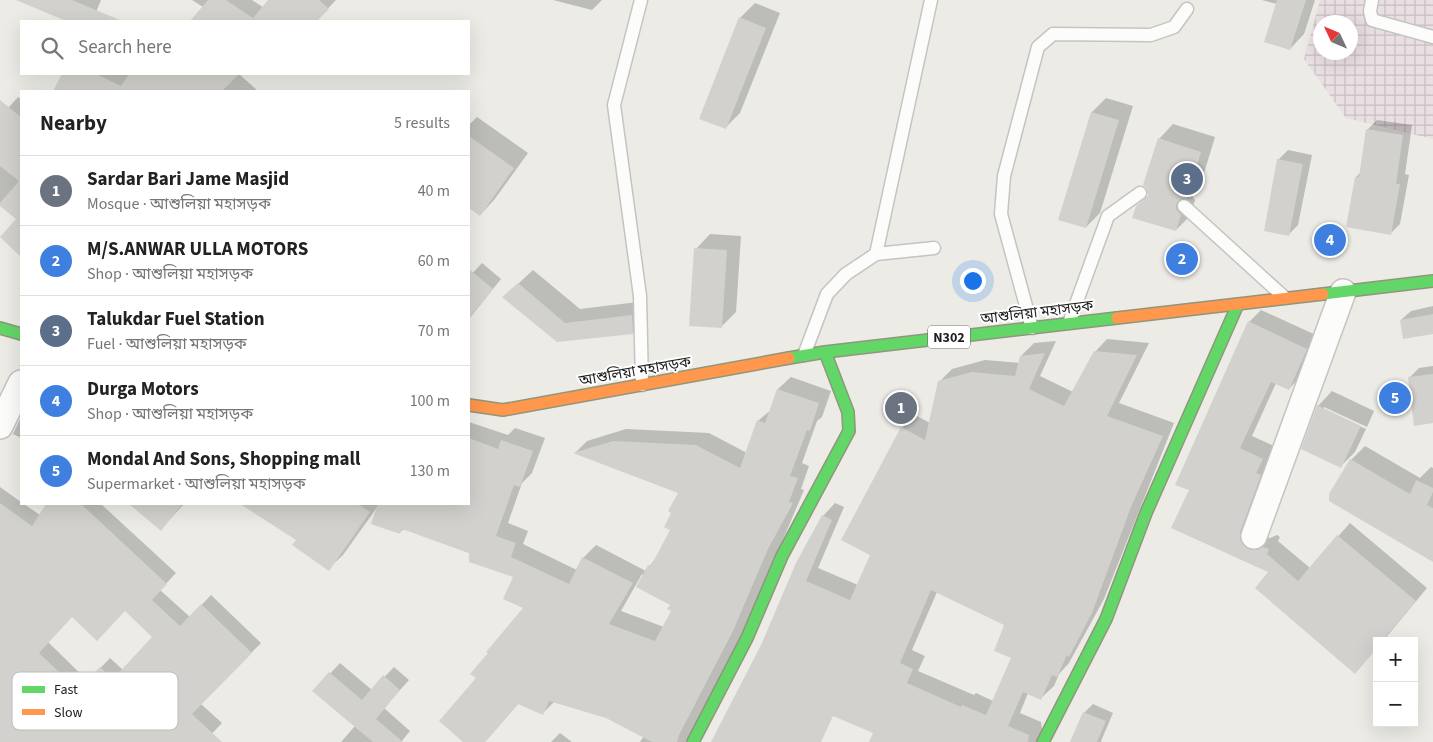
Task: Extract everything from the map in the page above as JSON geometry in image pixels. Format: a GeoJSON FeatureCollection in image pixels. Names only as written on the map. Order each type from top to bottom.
{"type":"FeatureCollection","features":[{"type":"Feature","properties":{"kind":"main road","name":"আশুলিয়া মহাসড়ক"},"geometry":{"type":"LineString","coordinates":[[470,405],[503,410],[825,352],[1433,281]]}},
{"type":"Feature","properties":{"kind":"main road"},"geometry":{"type":"LineString","coordinates":[[1043,742],[1106,619],[1149,505],[1238,304]]}},
{"type":"Feature","properties":{"kind":"main road"},"geometry":{"type":"LineString","coordinates":[[0,328],[20,334]]}},
{"type":"Feature","properties":{"kind":"main road"},"geometry":{"type":"LineString","coordinates":[[692,742],[747,638],[782,556],[849,431],[848,412],[825,352]]}},
{"type":"Feature","properties":{"kind":"street"},"geometry":{"type":"LineString","coordinates":[[1254,536],[1343,292]]}},
{"type":"Feature","properties":{"kind":"street"},"geometry":{"type":"LineString","coordinates":[[0,426],[20,385]]}},
{"type":"Feature","properties":{"kind":"lane"},"geometry":{"type":"LineString","coordinates":[[641,0],[614,105],[640,296],[642,385]]}},
{"type":"Feature","properties":{"kind":"lane"},"geometry":{"type":"LineString","coordinates":[[876,254],[931,0]]}},
{"type":"Feature","properties":{"kind":"lane"},"geometry":{"type":"LineString","coordinates":[[1372,0],[1370,11],[1372,20],[1433,37]]}},
{"type":"Feature","properties":{"kind":"lane"},"geometry":{"type":"LineString","coordinates":[[1032,328],[1001,214],[1004,176],[1038,47],[1053,34],[1151,35],[1174,27],[1187,9]]}},
{"type":"Feature","properties":{"kind":"lane"},"geometry":{"type":"LineString","coordinates":[[1069,323],[1108,216],[1140,193]]}},
{"type":"Feature","properties":{"kind":"lane"},"geometry":{"type":"LineString","coordinates":[[1184,206],[1284,298]]}},
{"type":"Feature","properties":{"kind":"lane"},"geometry":{"type":"LineString","coordinates":[[804,355],[827,294],[846,274],[876,254],[934,248]]}},
{"type":"Feature","properties":{"kind":"shaded area"},"geometry":{"type":"Polygon","coordinates":[[[1320,0],[1433,0],[1433,139],[1346,118],[1304,59],[1313,26],[1313,60],[1358,60],[1358,15],[1316,15],[1320,0]]]}},
{"type":"Feature","properties":{"kind":"building"},"geometry":{"type":"Polygon","coordinates":[[[16,0],[72,0],[120,20],[64,20],[16,0]]]}},
{"type":"Feature","properties":{"kind":"building"},"geometry":{"type":"Polygon","coordinates":[[[208,0],[226,0],[253,18],[268,0],[319,0],[329,9],[318,20],[191,20],[208,0]]]}},
{"type":"Feature","properties":{"kind":"building"},"geometry":{"type":"Polygon","coordinates":[[[1277,0],[1306,0],[1290,50],[1264,42],[1277,0]]]}},
{"type":"Feature","properties":{"kind":"building"},"geometry":{"type":"Polygon","coordinates":[[[739,17],[766,28],[726,129],[699,119],[739,17]]]}},
{"type":"Feature","properties":{"kind":"building"},"geometry":{"type":"Polygon","coordinates":[[[61,75],[98,75],[121,86],[128,75],[238,75],[223,90],[54,90],[61,75]]]}},
{"type":"Feature","properties":{"kind":"building"},"geometry":{"type":"Polygon","coordinates":[[[0,100],[20,116],[20,256],[0,237],[16,219],[0,206],[0,203],[19,181],[0,166],[0,100]]]}},
{"type":"Feature","properties":{"kind":"building"},"geometry":{"type":"Polygon","coordinates":[[[1091,112],[1119,120],[1086,228],[1058,220],[1091,112]]]}},
{"type":"Feature","properties":{"kind":"building"},"geometry":{"type":"Polygon","coordinates":[[[1366,129],[1403,135],[1396,184],[1400,184],[1391,235],[1346,227],[1355,177],[1359,177],[1366,129]]]}},
{"type":"Feature","properties":{"kind":"building"},"geometry":{"type":"Polygon","coordinates":[[[470,137],[514,168],[480,216],[470,209],[470,137]]]}},
{"type":"Feature","properties":{"kind":"building"},"geometry":{"type":"Polygon","coordinates":[[[1158,138],[1201,152],[1187,198],[1181,198],[1176,204],[1176,209],[1181,215],[1176,231],[1132,218],[1136,206],[1148,196],[1147,189],[1143,185],[1158,138]]]}},
{"type":"Feature","properties":{"kind":"building"},"geometry":{"type":"Polygon","coordinates":[[[1277,159],[1303,164],[1289,236],[1264,231],[1277,159]]]}},
{"type":"Feature","properties":{"kind":"building"},"geometry":{"type":"Polygon","coordinates":[[[694,248],[727,250],[722,328],[689,326],[694,248]]]}},
{"type":"Feature","properties":{"kind":"building"},"geometry":{"type":"Polygon","coordinates":[[[470,270],[493,289],[470,317],[470,270]]]}},
{"type":"Feature","properties":{"kind":"building"},"geometry":{"type":"Polygon","coordinates":[[[518,283],[565,323],[632,315],[633,334],[557,342],[502,297],[518,283]]]}},
{"type":"Feature","properties":{"kind":"building"},"geometry":{"type":"Polygon","coordinates":[[[1433,314],[1433,334],[1403,339],[1400,320],[1433,314]]]}},
{"type":"Feature","properties":{"kind":"building"},"geometry":{"type":"Polygon","coordinates":[[[1248,321],[1307,349],[1289,390],[1271,382],[1240,448],[1263,459],[1256,473],[1261,475],[1240,532],[1240,539],[1243,545],[1250,550],[1257,550],[1263,547],[1269,549],[1267,554],[1298,581],[1337,535],[1416,601],[1385,637],[1373,637],[1373,653],[1355,674],[1255,588],[1268,572],[1171,528],[1189,490],[1175,485],[1248,321]]]}},
{"type":"Feature","properties":{"kind":"building"},"geometry":{"type":"Polygon","coordinates":[[[1094,351],[1137,355],[1107,416],[1163,436],[1131,507],[1092,613],[1069,657],[1067,655],[1057,677],[1052,675],[1041,700],[1023,692],[1008,726],[1029,735],[1028,742],[869,742],[873,733],[833,716],[821,742],[711,742],[761,645],[796,563],[822,515],[832,520],[806,581],[850,600],[870,555],[841,540],[901,427],[925,440],[938,381],[972,372],[1015,376],[1020,356],[1045,353],[1029,389],[1064,406],[1094,351]],[[931,590],[900,663],[913,669],[907,683],[961,707],[962,705],[986,715],[1011,658],[994,651],[1004,625],[931,590]]]}},
{"type":"Feature","properties":{"kind":"building"},"geometry":{"type":"Polygon","coordinates":[[[1433,374],[1433,423],[1414,426],[1408,377],[1433,374]]]}},
{"type":"Feature","properties":{"kind":"building"},"geometry":{"type":"Polygon","coordinates":[[[777,389],[819,403],[810,431],[807,430],[790,476],[798,478],[789,502],[793,503],[768,549],[733,631],[677,742],[652,742],[606,718],[549,701],[543,715],[518,704],[485,742],[463,742],[439,721],[476,678],[470,674],[523,608],[503,599],[513,577],[469,562],[469,553],[402,529],[400,534],[371,524],[378,505],[470,505],[470,438],[498,449],[501,440],[533,451],[520,487],[514,485],[496,536],[516,543],[511,557],[569,584],[582,557],[633,583],[609,624],[655,641],[671,611],[667,609],[670,605],[636,587],[648,565],[651,566],[670,530],[664,527],[671,513],[668,511],[678,493],[573,453],[613,441],[696,445],[740,468],[757,420],[765,423],[777,389]]]}},
{"type":"Feature","properties":{"kind":"building"},"geometry":{"type":"Polygon","coordinates":[[[1317,405],[1361,426],[1341,468],[1301,449],[1317,405]]]}},
{"type":"Feature","properties":{"kind":"building"},"geometry":{"type":"Polygon","coordinates":[[[1350,459],[1410,494],[1416,480],[1433,488],[1427,505],[1433,508],[1433,562],[1329,501],[1329,494],[1350,459]]]}},
{"type":"Feature","properties":{"kind":"building"},"geometry":{"type":"Polygon","coordinates":[[[0,503],[32,526],[45,505],[82,505],[167,584],[152,600],[180,626],[201,604],[252,653],[192,714],[222,742],[0,742],[0,503]],[[125,611],[97,641],[72,617],[39,653],[59,672],[12,672],[12,730],[178,730],[178,672],[120,672],[152,637],[125,611]]]}},
{"type":"Feature","properties":{"kind":"building"},"geometry":{"type":"Polygon","coordinates":[[[130,505],[181,505],[161,531],[130,505]]]}},
{"type":"Feature","properties":{"kind":"building"},"geometry":{"type":"Polygon","coordinates":[[[242,505],[360,505],[370,512],[329,571],[292,545],[296,540],[242,505]]]}},
{"type":"Feature","properties":{"kind":"building"},"geometry":{"type":"Polygon","coordinates":[[[100,667],[105,672],[95,672],[100,667]]]}},
{"type":"Feature","properties":{"kind":"building"},"geometry":{"type":"Polygon","coordinates":[[[329,672],[362,700],[383,675],[400,690],[376,719],[403,742],[373,742],[312,691],[329,672]]]}},
{"type":"Feature","properties":{"kind":"building"},"geometry":{"type":"Polygon","coordinates":[[[1083,712],[1106,721],[1097,742],[1070,742],[1083,712]]]}},
{"type":"Feature","properties":{"kind":"traffic: fast"},"geometry":{"type":"LineString","coordinates":[[1323,294],[1433,281]]}},
{"type":"Feature","properties":{"kind":"traffic: fast"},"geometry":{"type":"LineString","coordinates":[[1043,742],[1106,619],[1146,513],[1238,304]]}},
{"type":"Feature","properties":{"kind":"traffic: fast"},"geometry":{"type":"LineString","coordinates":[[789,358],[825,352],[1117,318]]}},
{"type":"Feature","properties":{"kind":"traffic: fast"},"geometry":{"type":"LineString","coordinates":[[0,328],[20,334]]}},
{"type":"Feature","properties":{"kind":"traffic: fast"},"geometry":{"type":"LineString","coordinates":[[693,742],[747,638],[782,556],[849,431],[848,412],[825,352]]}},
{"type":"Feature","properties":{"kind":"traffic: slow"},"geometry":{"type":"LineString","coordinates":[[1117,318],[1323,294]]}},
{"type":"Feature","properties":{"kind":"traffic: slow"},"geometry":{"type":"LineString","coordinates":[[470,405],[503,410],[789,358]]}},
{"type":"Feature","properties":{"kind":"place","name":"Talukdar Fuel Station"},"geometry":{"type":"Point","coordinates":[1187,179]}},
{"type":"Feature","properties":{"kind":"place","name":"Durga Motors"},"geometry":{"type":"Point","coordinates":[1330,240]}},
{"type":"Feature","properties":{"kind":"place","name":"M/S.ANWAR ULLA MOTORS"},"geometry":{"type":"Point","coordinates":[1182,259]}},
{"type":"Feature","properties":{"kind":"place","name":"Mondal And Sons, Shopping mall"},"geometry":{"type":"Point","coordinates":[1395,398]}},
{"type":"Feature","properties":{"kind":"place","name":"Sardar Bari Jame Masjid"},"geometry":{"type":"Point","coordinates":[901,408]}}]}
